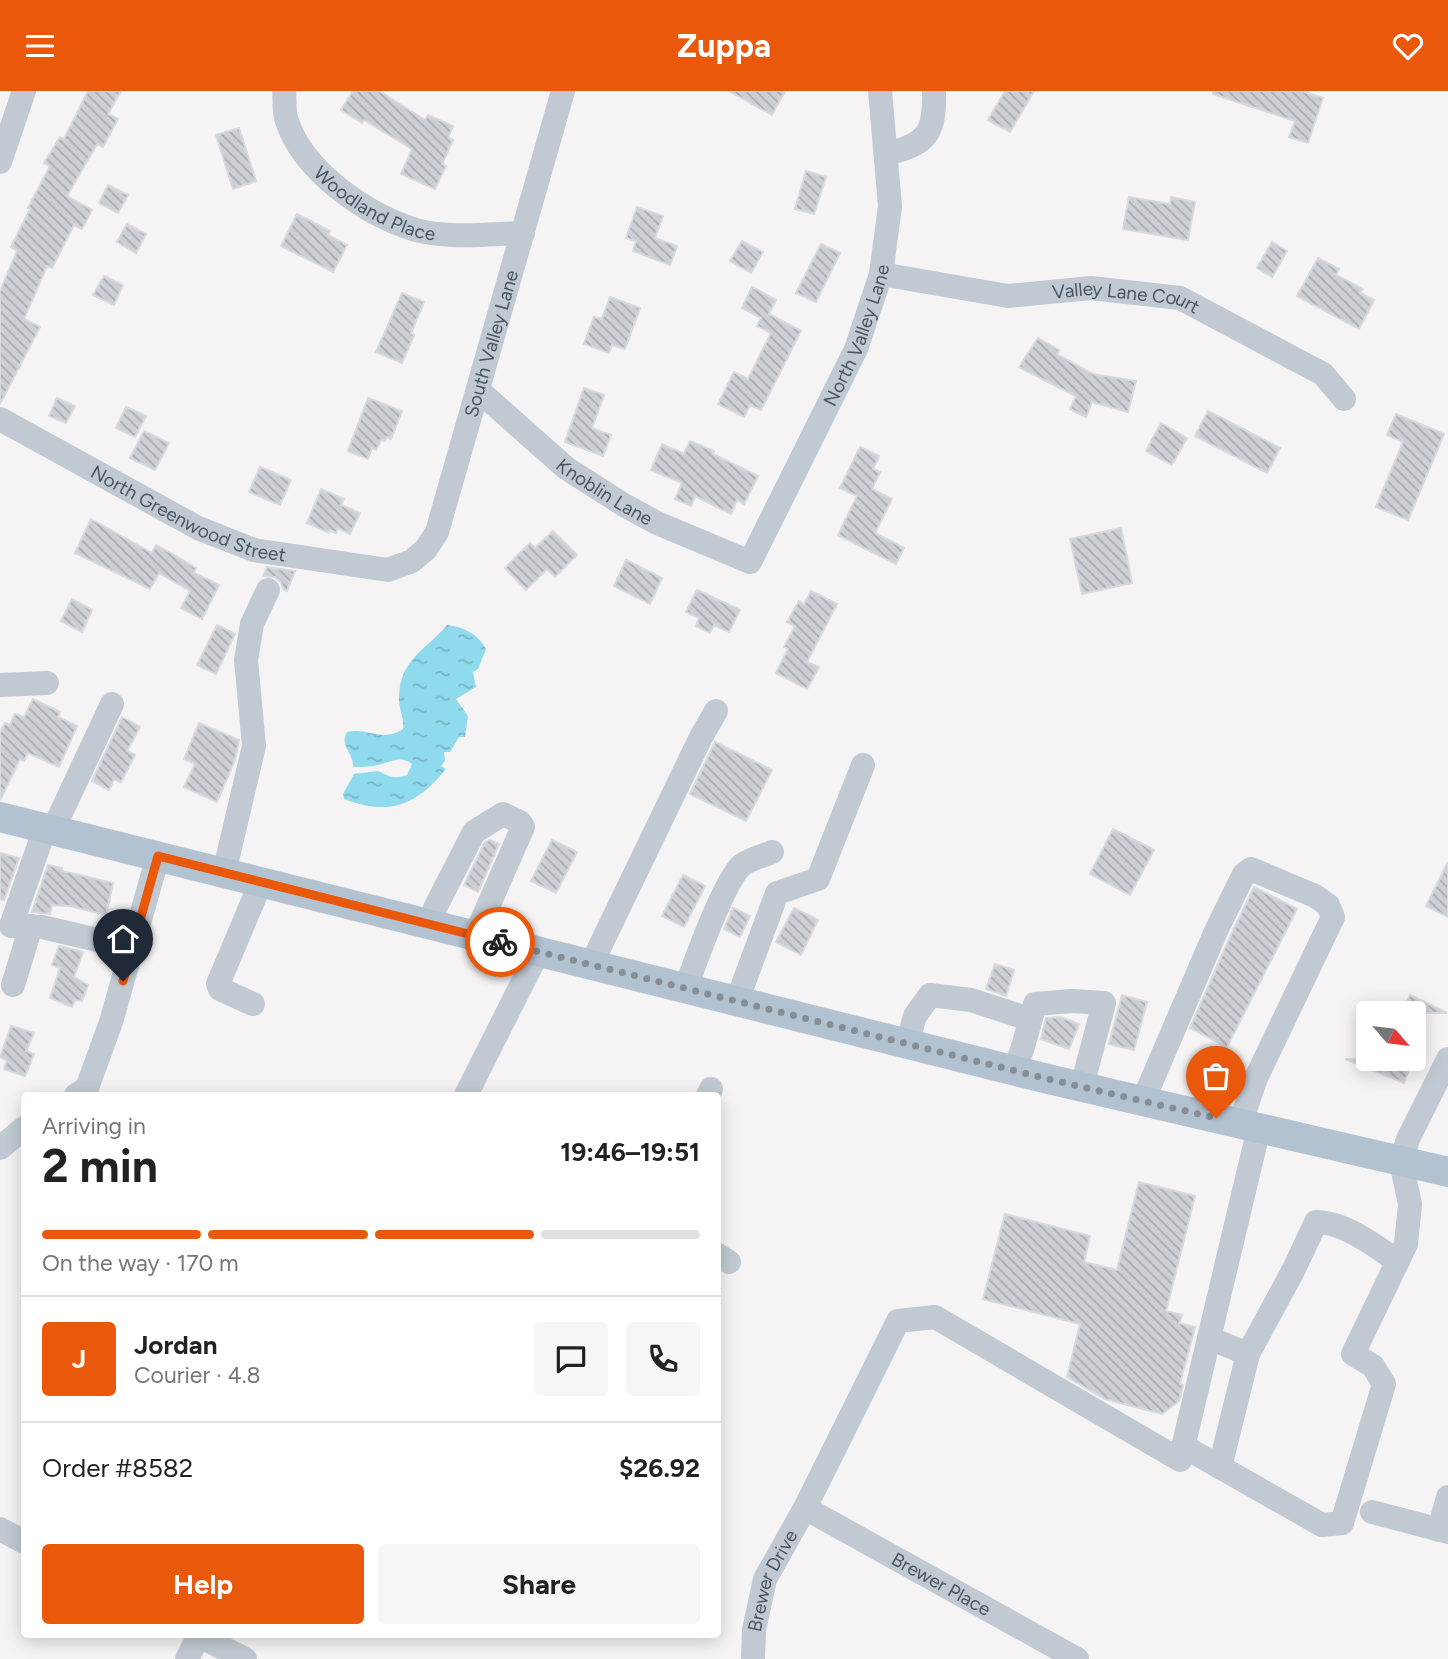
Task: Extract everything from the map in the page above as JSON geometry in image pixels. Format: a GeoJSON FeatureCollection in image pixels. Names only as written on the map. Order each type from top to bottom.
{"type":"FeatureCollection","features":[{"type":"Feature","properties":{"kind":"main road"},"geometry":{"type":"LineString","coordinates":[[0,817],[907,1044],[1448,1173]]}},
{"type":"Feature","properties":{"kind":"street"},"geometry":{"type":"LineString","coordinates":[[0,162],[24,91]]}},
{"type":"Feature","properties":{"kind":"street","name":"Woodland Place"},"geometry":{"type":"LineString","coordinates":[[284,91],[285,116],[296,141],[314,167],[336,187],[379,214],[416,230],[430,232],[457,235],[523,233]]}},
{"type":"Feature","properties":{"kind":"street","name":"South Valley Lane"},"geometry":{"type":"LineString","coordinates":[[388,570],[412,561],[426,549],[437,533],[564,91]]}},
{"type":"Feature","properties":{"kind":"street","name":"North Valley Lane"},"geometry":{"type":"LineString","coordinates":[[750,562],[856,349],[881,274],[890,206],[880,91]]}},
{"type":"Feature","properties":{"kind":"street"},"geometry":{"type":"LineString","coordinates":[[886,154],[920,143],[930,131],[934,114],[934,91]]}},
{"type":"Feature","properties":{"kind":"street","name":"Valley Lane Court"},"geometry":{"type":"LineString","coordinates":[[881,274],[1009,296],[1091,288],[1180,298],[1323,374],[1344,399]]}},
{"type":"Feature","properties":{"kind":"street","name":"Knoblin Lane"},"geometry":{"type":"LineString","coordinates":[[478,390],[566,468],[624,505],[657,523],[750,562]]}},
{"type":"Feature","properties":{"kind":"street","name":"North Greenwood Street"},"geometry":{"type":"LineString","coordinates":[[0,419],[198,528],[254,550],[388,570]]}},
{"type":"Feature","properties":{"kind":"street"},"geometry":{"type":"LineString","coordinates":[[224,873],[254,746],[246,660],[253,624],[268,590]]}},
{"type":"Feature","properties":{"kind":"street"},"geometry":{"type":"LineString","coordinates":[[0,685],[47,683]]}},
{"type":"Feature","properties":{"kind":"street"},"geometry":{"type":"LineString","coordinates":[[112,704],[49,829],[11,926],[31,926],[79,934],[132,948]]}},
{"type":"Feature","properties":{"kind":"street"},"geometry":{"type":"LineString","coordinates":[[591,965],[716,711]]}},
{"type":"Feature","properties":{"kind":"street"},"geometry":{"type":"LineString","coordinates":[[737,1001],[777,893],[818,879],[863,765]]}},
{"type":"Feature","properties":{"kind":"street"},"geometry":{"type":"LineString","coordinates":[[430,925],[435,908],[474,832],[503,814],[520,822],[523,827],[475,936]]}},
{"type":"Feature","properties":{"kind":"street"},"geometry":{"type":"LineString","coordinates":[[686,989],[696,957],[732,879],[742,866],[772,852]]}},
{"type":"Feature","properties":{"kind":"street"},"geometry":{"type":"LineString","coordinates":[[81,1092],[87,1088],[111,1022],[158,856]]}},
{"type":"Feature","properties":{"kind":"street"},"geometry":{"type":"LineString","coordinates":[[1143,1101],[1216,931],[1244,874],[1251,869],[1315,895],[1328,905],[1333,917],[1256,1078],[1209,1338],[1183,1446],[1322,1525],[1342,1523],[1384,1384],[1373,1366],[1353,1354],[1406,1244],[1410,1204],[1401,1162],[1408,1139],[1448,1059]]}},
{"type":"Feature","properties":{"kind":"street"},"geometry":{"type":"LineString","coordinates":[[253,1003],[220,989],[218,984],[261,882]]}},
{"type":"Feature","properties":{"kind":"street"},"geometry":{"type":"LineString","coordinates":[[13,985],[31,926]]}},
{"type":"Feature","properties":{"kind":"street"},"geometry":{"type":"LineString","coordinates":[[468,1092],[538,952]]}},
{"type":"Feature","properties":{"kind":"street"},"geometry":{"type":"LineString","coordinates":[[907,1044],[915,1016],[930,995],[971,1000],[1029,1019]]}},
{"type":"Feature","properties":{"kind":"street"},"geometry":{"type":"LineString","coordinates":[[1014,1070],[1023,1050],[1035,1004],[1072,1001],[1104,1003],[1082,1087]]}},
{"type":"Feature","properties":{"kind":"street"},"geometry":{"type":"LineString","coordinates":[[0,1148],[21,1130]]}},
{"type":"Feature","properties":{"kind":"street"},"geometry":{"type":"LineString","coordinates":[[1220,1467],[1248,1355],[1316,1222],[1326,1222],[1353,1234],[1398,1261]]}},
{"type":"Feature","properties":{"kind":"street","name":"Brewer Drive"},"geometry":{"type":"LineString","coordinates":[[753,1659],[754,1630],[765,1579],[805,1508],[898,1321],[935,1317],[1180,1460],[1183,1446]]}},
{"type":"Feature","properties":{"kind":"street"},"geometry":{"type":"LineString","coordinates":[[1209,1338],[1248,1355]]}},
{"type":"Feature","properties":{"kind":"street"},"geometry":{"type":"LineString","coordinates":[[1371,1512],[1443,1531],[1448,1497]]}},
{"type":"Feature","properties":{"kind":"street","name":"Brewer Place"},"geometry":{"type":"LineString","coordinates":[[805,1508],[1077,1659]]}},
{"type":"Feature","properties":{"kind":"street"},"geometry":{"type":"LineString","coordinates":[[0,1529],[21,1540]]}},
{"type":"Feature","properties":{"kind":"street"},"geometry":{"type":"LineString","coordinates":[[187,1659],[197,1638]]}},
{"type":"Feature","properties":{"kind":"street"},"geometry":{"type":"LineString","coordinates":[[204,1638],[245,1659]]}},
{"type":"Feature","properties":{"kind":"water"},"geometry":{"type":"Polygon","coordinates":[[[447,625],[470,632],[486,649],[478,669],[473,672],[476,687],[456,699],[468,716],[465,737],[459,737],[450,752],[444,752],[445,761],[441,766],[446,769],[435,782],[412,799],[388,807],[375,807],[344,799],[343,794],[354,774],[378,771],[392,777],[407,775],[412,764],[403,760],[353,767],[345,737],[347,732],[388,735],[403,729],[399,697],[404,673],[415,657],[447,625]]]}},
{"type":"Feature","properties":{"kind":"building"},"geometry":{"type":"Polygon","coordinates":[[[88,91],[121,91],[108,114],[118,119],[103,147],[97,144],[67,196],[92,210],[82,229],[74,225],[52,268],[47,266],[24,319],[40,327],[0,404],[0,291],[17,251],[11,247],[50,166],[44,163],[60,137],[64,139],[88,91]]]}},
{"type":"Feature","properties":{"kind":"building"},"geometry":{"type":"Polygon","coordinates":[[[353,91],[379,91],[425,120],[428,115],[453,126],[448,138],[453,140],[442,164],[446,166],[435,189],[401,174],[412,149],[364,120],[362,123],[341,110],[353,91]]]}},
{"type":"Feature","properties":{"kind":"building"},"geometry":{"type":"Polygon","coordinates":[[[729,91],[785,91],[772,115],[729,91]]]}},
{"type":"Feature","properties":{"kind":"building"},"geometry":{"type":"Polygon","coordinates":[[[1005,91],[1034,91],[1010,132],[988,120],[1005,91]]]}},
{"type":"Feature","properties":{"kind":"building"},"geometry":{"type":"Polygon","coordinates":[[[1213,91],[1302,91],[1323,98],[1308,143],[1289,137],[1295,121],[1213,94],[1213,91]]]}},
{"type":"Feature","properties":{"kind":"building"},"geometry":{"type":"Polygon","coordinates":[[[239,128],[256,181],[233,189],[216,135],[239,128]]]}},
{"type":"Feature","properties":{"kind":"building"},"geometry":{"type":"Polygon","coordinates":[[[806,171],[826,177],[814,214],[795,209],[806,171]]]}},
{"type":"Feature","properties":{"kind":"building"},"geometry":{"type":"Polygon","coordinates":[[[108,185],[128,195],[118,213],[99,203],[108,185]]]}},
{"type":"Feature","properties":{"kind":"building"},"geometry":{"type":"Polygon","coordinates":[[[1129,197],[1170,204],[1171,197],[1195,202],[1188,240],[1123,229],[1129,197]]]}},
{"type":"Feature","properties":{"kind":"building"},"geometry":{"type":"Polygon","coordinates":[[[637,207],[663,216],[655,238],[677,246],[670,265],[633,251],[636,241],[626,238],[637,207]]]}},
{"type":"Feature","properties":{"kind":"building"},"geometry":{"type":"Polygon","coordinates":[[[297,214],[330,231],[328,235],[347,245],[333,272],[281,246],[297,214]]]}},
{"type":"Feature","properties":{"kind":"building"},"geometry":{"type":"Polygon","coordinates":[[[127,224],[146,234],[136,253],[117,242],[127,224]]]}},
{"type":"Feature","properties":{"kind":"building"},"geometry":{"type":"Polygon","coordinates":[[[742,241],[763,252],[751,273],[730,261],[742,241]]]}},
{"type":"Feature","properties":{"kind":"building"},"geometry":{"type":"Polygon","coordinates":[[[1272,242],[1287,251],[1272,277],[1257,268],[1272,242]]]}},
{"type":"Feature","properties":{"kind":"building"},"geometry":{"type":"Polygon","coordinates":[[[821,244],[840,253],[816,302],[796,293],[821,244]]]}},
{"type":"Feature","properties":{"kind":"building"},"geometry":{"type":"Polygon","coordinates":[[[1318,258],[1339,269],[1336,275],[1363,289],[1360,293],[1374,300],[1359,329],[1297,296],[1318,258]]]}},
{"type":"Feature","properties":{"kind":"building"},"geometry":{"type":"Polygon","coordinates":[[[104,276],[123,285],[114,305],[93,295],[104,276]]]}},
{"type":"Feature","properties":{"kind":"building"},"geometry":{"type":"Polygon","coordinates":[[[752,287],[776,300],[769,314],[801,331],[761,410],[750,405],[744,417],[718,404],[734,372],[748,379],[771,333],[757,326],[761,318],[742,308],[752,287]]]}},
{"type":"Feature","properties":{"kind":"building"},"geometry":{"type":"Polygon","coordinates":[[[402,293],[424,302],[402,363],[376,352],[402,293]]]}},
{"type":"Feature","properties":{"kind":"building"},"geometry":{"type":"Polygon","coordinates":[[[610,297],[640,308],[625,349],[612,345],[609,353],[584,344],[594,317],[602,319],[610,297]]]}},
{"type":"Feature","properties":{"kind":"building"},"geometry":{"type":"Polygon","coordinates":[[[1038,338],[1059,350],[1057,354],[1093,374],[1136,381],[1128,412],[1092,402],[1086,417],[1070,409],[1076,396],[1019,367],[1038,338]]]}},
{"type":"Feature","properties":{"kind":"building"},"geometry":{"type":"Polygon","coordinates":[[[584,388],[604,395],[592,428],[611,435],[603,456],[565,442],[584,388]]]}},
{"type":"Feature","properties":{"kind":"building"},"geometry":{"type":"Polygon","coordinates":[[[57,398],[75,406],[66,423],[49,416],[57,398]]]}},
{"type":"Feature","properties":{"kind":"building"},"geometry":{"type":"Polygon","coordinates":[[[368,398],[402,411],[391,439],[387,437],[385,441],[381,440],[376,450],[372,448],[368,459],[348,451],[368,398]]]}},
{"type":"Feature","properties":{"kind":"building"},"geometry":{"type":"Polygon","coordinates":[[[126,407],[146,416],[135,437],[116,428],[126,407]]]}},
{"type":"Feature","properties":{"kind":"building"},"geometry":{"type":"Polygon","coordinates":[[[1208,411],[1280,448],[1267,473],[1195,436],[1208,411]]]}},
{"type":"Feature","properties":{"kind":"building"},"geometry":{"type":"Polygon","coordinates":[[[1396,414],[1444,434],[1408,520],[1376,507],[1403,442],[1387,435],[1396,414]]]}},
{"type":"Feature","properties":{"kind":"building"},"geometry":{"type":"Polygon","coordinates":[[[1161,423],[1187,438],[1172,465],[1146,451],[1161,423]]]}},
{"type":"Feature","properties":{"kind":"building"},"geometry":{"type":"Polygon","coordinates":[[[144,431],[169,443],[155,470],[130,458],[144,431]]]}},
{"type":"Feature","properties":{"kind":"building"},"geometry":{"type":"Polygon","coordinates":[[[690,441],[758,476],[744,504],[737,500],[731,514],[695,496],[691,506],[675,499],[682,483],[651,470],[662,444],[684,454],[690,441]]]}},
{"type":"Feature","properties":{"kind":"building"},"geometry":{"type":"Polygon","coordinates":[[[860,447],[879,456],[873,469],[880,472],[872,489],[892,499],[875,533],[904,548],[896,564],[838,535],[857,496],[840,488],[860,447]]]}},
{"type":"Feature","properties":{"kind":"building"},"geometry":{"type":"Polygon","coordinates":[[[260,467],[291,480],[280,505],[249,492],[260,467]]]}},
{"type":"Feature","properties":{"kind":"building"},"geometry":{"type":"Polygon","coordinates":[[[321,489],[344,499],[341,505],[360,513],[350,534],[338,528],[336,533],[330,530],[329,533],[307,523],[321,489]]]}},
{"type":"Feature","properties":{"kind":"building"},"geometry":{"type":"Polygon","coordinates":[[[91,519],[152,553],[156,545],[196,568],[194,573],[219,585],[202,619],[181,608],[190,591],[159,573],[150,589],[75,553],[91,519]]]}},
{"type":"Feature","properties":{"kind":"building"},"geometry":{"type":"Polygon","coordinates":[[[1121,528],[1132,583],[1082,594],[1070,539],[1121,528]]]}},
{"type":"Feature","properties":{"kind":"building"},"geometry":{"type":"Polygon","coordinates":[[[553,531],[577,555],[555,577],[547,569],[526,590],[505,568],[530,543],[535,548],[553,531]]]}},
{"type":"Feature","properties":{"kind":"building"},"geometry":{"type":"Polygon","coordinates":[[[626,560],[662,578],[650,604],[614,586],[626,560]]]}},
{"type":"Feature","properties":{"kind":"building"},"geometry":{"type":"Polygon","coordinates":[[[267,567],[295,571],[287,591],[275,577],[263,576],[267,567]]]}},
{"type":"Feature","properties":{"kind":"building"},"geometry":{"type":"Polygon","coordinates":[[[697,590],[740,610],[729,632],[714,625],[710,633],[696,626],[699,618],[686,612],[697,590]]]}},
{"type":"Feature","properties":{"kind":"building"},"geometry":{"type":"Polygon","coordinates":[[[811,591],[837,604],[807,662],[819,667],[807,689],[776,673],[788,649],[784,647],[795,626],[787,622],[799,601],[804,604],[811,591]]]}},
{"type":"Feature","properties":{"kind":"building"},"geometry":{"type":"Polygon","coordinates":[[[72,599],[92,610],[82,632],[61,621],[72,599]]]}},
{"type":"Feature","properties":{"kind":"building"},"geometry":{"type":"Polygon","coordinates":[[[217,625],[235,634],[216,674],[197,665],[217,625]]]}},
{"type":"Feature","properties":{"kind":"building"},"geometry":{"type":"Polygon","coordinates":[[[33,699],[60,712],[58,717],[77,726],[59,767],[28,753],[24,761],[20,759],[0,800],[0,733],[5,723],[10,725],[15,714],[24,717],[33,699]]]}},
{"type":"Feature","properties":{"kind":"building"},"geometry":{"type":"Polygon","coordinates":[[[122,717],[140,727],[127,751],[135,755],[121,782],[114,779],[109,790],[92,781],[122,717]]]}},
{"type":"Feature","properties":{"kind":"building"},"geometry":{"type":"Polygon","coordinates":[[[199,723],[239,740],[235,760],[217,802],[184,787],[195,764],[184,759],[199,723]]]}},
{"type":"Feature","properties":{"kind":"building"},"geometry":{"type":"Polygon","coordinates":[[[715,742],[772,770],[746,821],[690,794],[715,742]]]}},
{"type":"Feature","properties":{"kind":"building"},"geometry":{"type":"Polygon","coordinates":[[[1113,829],[1154,850],[1130,895],[1090,874],[1113,829]]]}},
{"type":"Feature","properties":{"kind":"building"},"geometry":{"type":"Polygon","coordinates":[[[490,840],[499,844],[478,892],[464,885],[485,842],[490,840]]]}},
{"type":"Feature","properties":{"kind":"building"},"geometry":{"type":"Polygon","coordinates":[[[552,840],[577,852],[556,893],[531,881],[552,840]]]}},
{"type":"Feature","properties":{"kind":"building"},"geometry":{"type":"Polygon","coordinates":[[[0,853],[19,858],[4,900],[0,899],[0,853]]]}},
{"type":"Feature","properties":{"kind":"building"},"geometry":{"type":"Polygon","coordinates":[[[1448,862],[1448,917],[1426,906],[1448,862]]]}},
{"type":"Feature","properties":{"kind":"building"},"geometry":{"type":"Polygon","coordinates":[[[48,865],[113,883],[106,915],[70,906],[52,905],[50,914],[32,912],[48,865]]]}},
{"type":"Feature","properties":{"kind":"building"},"geometry":{"type":"Polygon","coordinates":[[[683,875],[705,886],[684,927],[662,916],[683,875]]]}},
{"type":"Feature","properties":{"kind":"building"},"geometry":{"type":"Polygon","coordinates":[[[1254,887],[1297,909],[1227,1047],[1190,1028],[1254,887]]]}},
{"type":"Feature","properties":{"kind":"building"},"geometry":{"type":"Polygon","coordinates":[[[733,908],[750,916],[740,937],[724,929],[733,908]]]}},
{"type":"Feature","properties":{"kind":"building"},"geometry":{"type":"Polygon","coordinates":[[[794,908],[818,920],[801,955],[776,942],[794,908]]]}},
{"type":"Feature","properties":{"kind":"building"},"geometry":{"type":"Polygon","coordinates":[[[59,946],[83,952],[74,977],[88,985],[82,1001],[75,1000],[72,1007],[50,998],[60,968],[52,965],[59,946]]]}},
{"type":"Feature","properties":{"kind":"building"},"geometry":{"type":"Polygon","coordinates":[[[995,964],[1014,970],[1006,996],[986,989],[995,964]]]}},
{"type":"Feature","properties":{"kind":"building"},"geometry":{"type":"Polygon","coordinates":[[[1122,995],[1147,1002],[1134,1050],[1109,1044],[1122,995]]]}},
{"type":"Feature","properties":{"kind":"building"},"geometry":{"type":"Polygon","coordinates":[[[1410,995],[1422,1001],[1407,1001],[1410,995]]]}},
{"type":"Feature","properties":{"kind":"building"},"geometry":{"type":"Polygon","coordinates":[[[1426,1003],[1447,1013],[1426,1013],[1426,1003]]]}},
{"type":"Feature","properties":{"kind":"building"},"geometry":{"type":"Polygon","coordinates":[[[1060,1017],[1079,1024],[1069,1049],[1041,1039],[1046,1018],[1060,1017]]]}},
{"type":"Feature","properties":{"kind":"building"},"geometry":{"type":"Polygon","coordinates":[[[11,1026],[34,1033],[26,1051],[34,1054],[25,1076],[4,1069],[7,1060],[0,1057],[11,1026]]]}},
{"type":"Feature","properties":{"kind":"building"},"geometry":{"type":"Polygon","coordinates":[[[1374,1071],[1408,1071],[1404,1083],[1374,1071]]]}},
{"type":"Feature","properties":{"kind":"building"},"geometry":{"type":"Polygon","coordinates":[[[1139,1182],[1195,1196],[1166,1311],[1182,1315],[1179,1323],[1195,1327],[1180,1384],[1183,1385],[1179,1401],[1162,1414],[1105,1399],[1067,1377],[1080,1324],[983,1299],[1005,1214],[1090,1236],[1084,1262],[1117,1270],[1139,1182]]]}},
{"type":"Feature","properties":{"kind":"way so far"},"geometry":{"type":"LineString","coordinates":[[500,942],[1048,1079],[1216,1118]]}},
{"type":"Feature","properties":{"kind":"route"},"geometry":{"type":"LineString","coordinates":[[123,981],[158,856],[500,942]]}}]}
